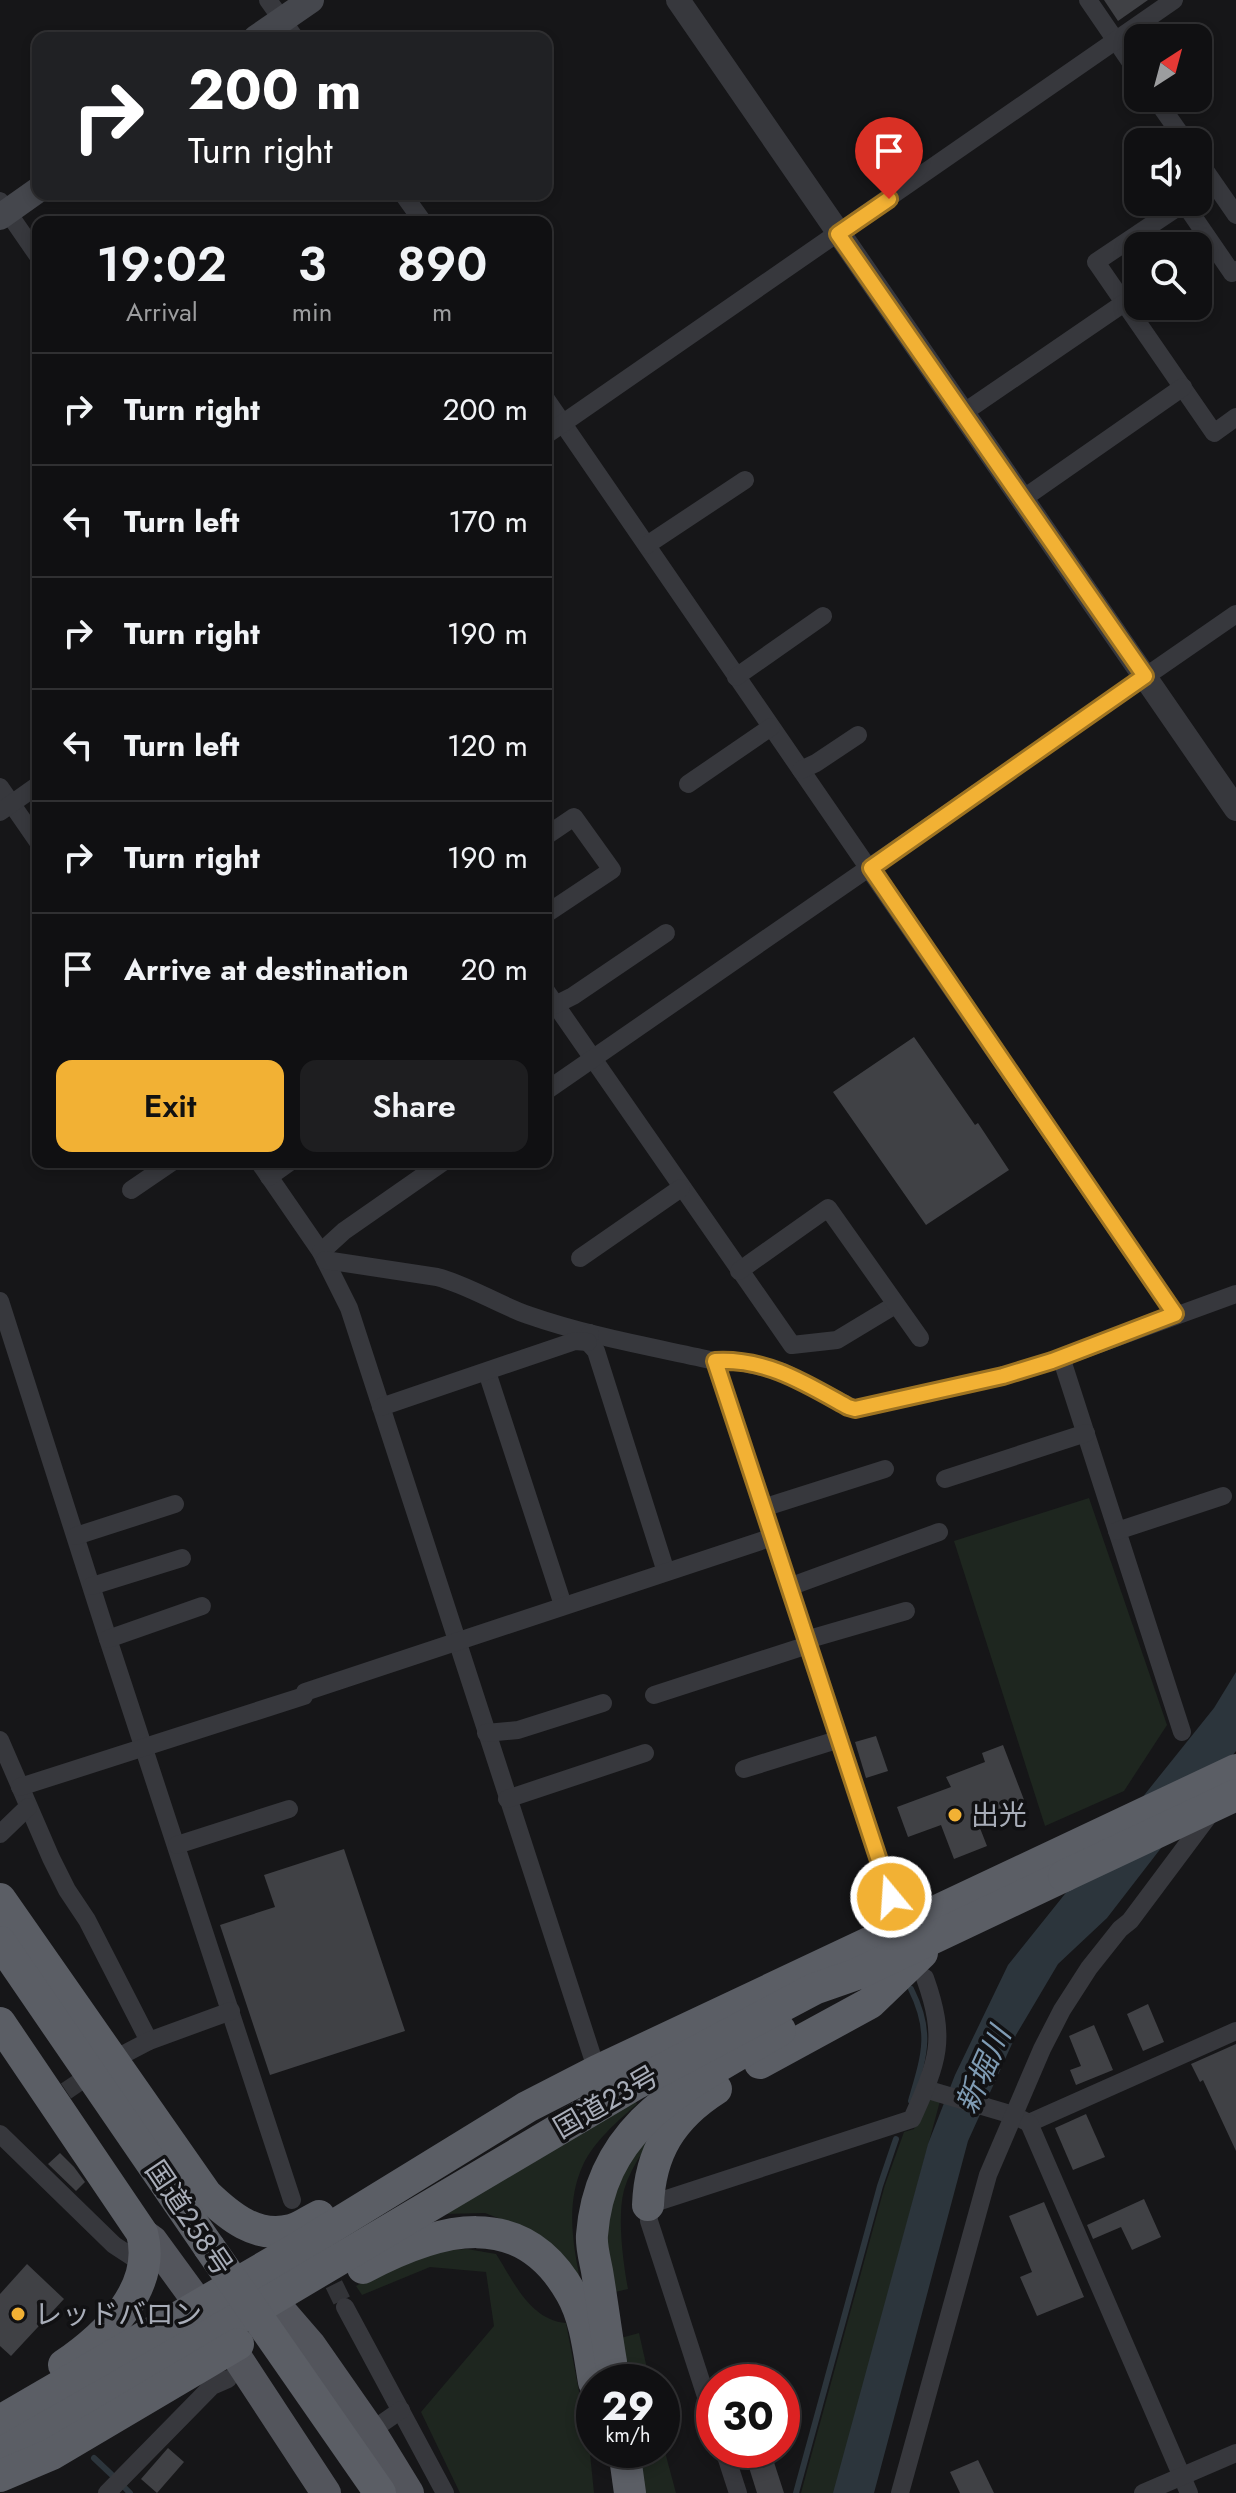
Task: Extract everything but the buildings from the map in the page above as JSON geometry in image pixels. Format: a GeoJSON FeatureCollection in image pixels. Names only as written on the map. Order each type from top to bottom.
{"type":"FeatureCollection","features":[{"type":"Feature","properties":{"kind":"highway","name":"国道23号"},"geometry":{"type":"LineString","coordinates":[[274,2313],[637,2083],[814,1989],[857,1974],[938,1937],[1060,1865],[1236,1770]]}},
{"type":"Feature","properties":{"kind":"highway","name":"国道23号"},"geometry":{"type":"LineString","coordinates":[[0,2454],[217,2336],[301,2246],[527,2107],[597,2071],[1060,1865],[1236,1795]]}},
{"type":"Feature","properties":{"kind":"highway"},"geometry":{"type":"LineString","coordinates":[[0,1899],[108,2062],[206,2194],[243,2225],[277,2232],[293,2230],[527,2107]]}},
{"type":"Feature","properties":{"kind":"highway"},"geometry":{"type":"LineString","coordinates":[[648,2205],[649,2176],[661,2146],[692,2104],[870,2003],[938,1937]]}},
{"type":"Feature","properties":{"kind":"highway","name":"国道258号"},"geometry":{"type":"LineString","coordinates":[[0,1942],[201,2251],[353,2493]]}},
{"type":"Feature","properties":{"kind":"highway"},"geometry":{"type":"LineString","coordinates":[[611,2364],[592,2237],[604,2179],[621,2145],[641,2121],[670,2097],[820,2005],[857,1974]]}},
{"type":"Feature","properties":{"kind":"highway","name":"国道258号"},"geometry":{"type":"LineString","coordinates":[[0,1979],[380,2493]]}},
{"type":"Feature","properties":{"kind":"highway"},"geometry":{"type":"LineString","coordinates":[[0,2023],[59,2096],[143,2249],[135,2294],[110,2329],[30,2389],[0,2419]]}},
{"type":"Feature","properties":{"kind":"highway"},"geometry":{"type":"LineString","coordinates":[[0,2476],[64,2447],[217,2336],[274,2313],[389,2254],[438,2236],[478,2230],[506,2234],[526,2244],[553,2266],[573,2295],[591,2364]]}},
{"type":"Feature","properties":{"kind":"highway","name":"国道23号"},"geometry":{"type":"LineString","coordinates":[[0,2419],[217,2336]]}},
{"type":"Feature","properties":{"kind":"highway"},"geometry":{"type":"LineString","coordinates":[[609,2468],[612,2493]]}},
{"type":"Feature","properties":{"kind":"highway"},"geometry":{"type":"LineString","coordinates":[[627,2468],[630,2493]]}},
{"type":"Feature","properties":{"kind":"main road"},"geometry":{"type":"LineString","coordinates":[[264,32],[311,0]]}},
{"type":"Feature","properties":{"kind":"main road"},"geometry":{"type":"LineString","coordinates":[[2,210],[32,193]]}},
{"type":"Feature","properties":{"kind":"main road"},"geometry":{"type":"LineString","coordinates":[[143,2249],[153,2241],[326,2493]]}},
{"type":"Feature","properties":{"kind":"main road"},"geometry":{"type":"LineString","coordinates":[[301,2246],[276,2273],[274,2313],[288,2364],[372,2493]]}},
{"type":"Feature","properties":{"kind":"main road"},"geometry":{"type":"LineString","coordinates":[[274,2313],[311,2345],[371,2431],[409,2493]]}},
{"type":"Feature","properties":{"kind":"main road"},"geometry":{"type":"LineString","coordinates":[[0,2431],[217,2336]]}},
{"type":"Feature","properties":{"kind":"street"},"geometry":{"type":"LineString","coordinates":[[678,0],[1236,809]]}},
{"type":"Feature","properties":{"kind":"street"},"geometry":{"type":"LineString","coordinates":[[1088,0],[1124,54]]}},
{"type":"Feature","properties":{"kind":"street"},"geometry":{"type":"LineString","coordinates":[[552,431],[1174,0]]}},
{"type":"Feature","properties":{"kind":"street"},"geometry":{"type":"LineString","coordinates":[[1212,180],[1236,215]]}},
{"type":"Feature","properties":{"kind":"street"},"geometry":{"type":"LineString","coordinates":[[1141,232],[1184,203],[1204,232]]}},
{"type":"Feature","properties":{"kind":"street"},"geometry":{"type":"LineString","coordinates":[[2,210],[32,248]]}},
{"type":"Feature","properties":{"kind":"street"},"geometry":{"type":"LineString","coordinates":[[963,413],[1124,303],[1096,262],[1124,243]]}},
{"type":"Feature","properties":{"kind":"street"},"geometry":{"type":"LineString","coordinates":[[1212,244],[1232,273],[1236,270]]}},
{"type":"Feature","properties":{"kind":"street"},"geometry":{"type":"LineString","coordinates":[[1136,320],[1214,433],[1236,417]]}},
{"type":"Feature","properties":{"kind":"street"},"geometry":{"type":"LineString","coordinates":[[1021,500],[1183,387]]}},
{"type":"Feature","properties":{"kind":"street"},"geometry":{"type":"LineString","coordinates":[[552,407],[1175,1314]]}},
{"type":"Feature","properties":{"kind":"street"},"geometry":{"type":"LineString","coordinates":[[647,545],[745,480]]}},
{"type":"Feature","properties":{"kind":"street"},"geometry":{"type":"LineString","coordinates":[[552,1087],[1236,614]]}},
{"type":"Feature","properties":{"kind":"street"},"geometry":{"type":"LineString","coordinates":[[736,677],[823,616]]}},
{"type":"Feature","properties":{"kind":"street"},"geometry":{"type":"LineString","coordinates":[[688,784],[771,727]]}},
{"type":"Feature","properties":{"kind":"street"},"geometry":{"type":"LineString","coordinates":[[801,770],[858,735]]}},
{"type":"Feature","properties":{"kind":"street"},"geometry":{"type":"LineString","coordinates":[[0,787],[6,808],[32,836]]}},
{"type":"Feature","properties":{"kind":"street"},"geometry":{"type":"LineString","coordinates":[[6,808],[32,789]]}},
{"type":"Feature","properties":{"kind":"street"},"geometry":{"type":"LineString","coordinates":[[552,832],[574,817],[612,870],[552,910]]}},
{"type":"Feature","properties":{"kind":"street"},"geometry":{"type":"LineString","coordinates":[[552,998],[573,996],[666,933]]}},
{"type":"Feature","properties":{"kind":"street"},"geometry":{"type":"LineString","coordinates":[[552,999],[792,1345]]}},
{"type":"Feature","properties":{"kind":"street"},"geometry":{"type":"LineString","coordinates":[[131,1190],[163,1168]]}},
{"type":"Feature","properties":{"kind":"street"},"geometry":{"type":"LineString","coordinates":[[323,1256],[344,1231],[434,1168]]}},
{"type":"Feature","properties":{"kind":"street"},"geometry":{"type":"LineString","coordinates":[[264,1169],[323,1256],[349,1308],[597,2071]]}},
{"type":"Feature","properties":{"kind":"street"},"geometry":{"type":"LineString","coordinates":[[580,1258],[681,1188]]}},
{"type":"Feature","properties":{"kind":"street"},"geometry":{"type":"LineString","coordinates":[[739,1271],[828,1208],[920,1338]]}},
{"type":"Feature","properties":{"kind":"street"},"geometry":{"type":"LineString","coordinates":[[323,1256],[437,1277],[589,1338],[715,1361],[731,1360],[783,1372],[855,1409],[1003,1376],[1236,1294]]}},
{"type":"Feature","properties":{"kind":"street"},"geometry":{"type":"LineString","coordinates":[[0,1301],[6,1338],[76,1536],[292,2200]]}},
{"type":"Feature","properties":{"kind":"street"},"geometry":{"type":"LineString","coordinates":[[792,1345],[837,1340],[895,1305]]}},
{"type":"Feature","properties":{"kind":"street"},"geometry":{"type":"LineString","coordinates":[[381,1407],[589,1338]]}},
{"type":"Feature","properties":{"kind":"street"},"geometry":{"type":"LineString","coordinates":[[589,1338],[596,1351],[666,1572]]}},
{"type":"Feature","properties":{"kind":"street"},"geometry":{"type":"LineString","coordinates":[[783,1372],[792,1345]]}},
{"type":"Feature","properties":{"kind":"street"},"geometry":{"type":"LineString","coordinates":[[1061,1357],[1182,1732]]}},
{"type":"Feature","properties":{"kind":"street"},"geometry":{"type":"LineString","coordinates":[[715,1361],[891,1897]]}},
{"type":"Feature","properties":{"kind":"street"},"geometry":{"type":"LineString","coordinates":[[487,1372],[563,1605]]}},
{"type":"Feature","properties":{"kind":"street"},"geometry":{"type":"LineString","coordinates":[[945,1479],[1086,1433]]}},
{"type":"Feature","properties":{"kind":"street"},"geometry":{"type":"LineString","coordinates":[[763,1508],[885,1469]]}},
{"type":"Feature","properties":{"kind":"street"},"geometry":{"type":"LineString","coordinates":[[1117,1531],[1223,1496]]}},
{"type":"Feature","properties":{"kind":"street"},"geometry":{"type":"LineString","coordinates":[[76,1536],[175,1504]]}},
{"type":"Feature","properties":{"kind":"street"},"geometry":{"type":"LineString","coordinates":[[789,1587],[939,1532]]}},
{"type":"Feature","properties":{"kind":"street"},"geometry":{"type":"LineString","coordinates":[[20,1787],[304,1696],[305,1692],[773,1537]]}},
{"type":"Feature","properties":{"kind":"street"},"geometry":{"type":"LineString","coordinates":[[92,1586],[182,1558]]}},
{"type":"Feature","properties":{"kind":"street"},"geometry":{"type":"LineString","coordinates":[[108,1639],[202,1606]]}},
{"type":"Feature","properties":{"kind":"street"},"geometry":{"type":"LineString","coordinates":[[654,1695],[906,1611]]}},
{"type":"Feature","properties":{"kind":"street"},"geometry":{"type":"LineString","coordinates":[[486,1733],[518,1730],[603,1703]]}},
{"type":"Feature","properties":{"kind":"street"},"geometry":{"type":"LineString","coordinates":[[744,1769],[840,1739]]}},
{"type":"Feature","properties":{"kind":"street"},"geometry":{"type":"LineString","coordinates":[[0,1740],[56,1869],[87,1920],[149,2041]]}},
{"type":"Feature","properties":{"kind":"street"},"geometry":{"type":"LineString","coordinates":[[507,1799],[645,1753]]}},
{"type":"Feature","properties":{"kind":"street"},"geometry":{"type":"LineString","coordinates":[[900,2493],[988,2175],[1042,2049],[1083,1977],[1120,1929],[1130,1921],[1236,1780]]}},
{"type":"Feature","properties":{"kind":"street"},"geometry":{"type":"LineString","coordinates":[[0,1834],[28,1807]]}},
{"type":"Feature","properties":{"kind":"street"},"geometry":{"type":"LineString","coordinates":[[177,1845],[289,1809]]}},
{"type":"Feature","properties":{"kind":"street"},"geometry":{"type":"LineString","coordinates":[[696,2366],[649,2221],[648,2205],[912,2119],[931,2091],[940,2037],[936,2010],[925,1978]]}},
{"type":"Feature","properties":{"kind":"street"},"geometry":{"type":"LineString","coordinates":[[108,2062],[149,2041],[231,2011]]}},
{"type":"Feature","properties":{"kind":"street"},"geometry":{"type":"LineString","coordinates":[[931,2091],[1014,2117],[1236,2031]]}},
{"type":"Feature","properties":{"kind":"street"},"geometry":{"type":"LineString","coordinates":[[1014,2117],[1186,2485]]}},
{"type":"Feature","properties":{"kind":"street"},"geometry":{"type":"LineString","coordinates":[[0,2134],[114,2245],[143,2249]]}},
{"type":"Feature","properties":{"kind":"street"},"geometry":{"type":"LineString","coordinates":[[345,2307],[445,2493]]}},
{"type":"Feature","properties":{"kind":"street"},"geometry":{"type":"LineString","coordinates":[[107,2493],[212,2386],[217,2336]]}},
{"type":"Feature","properties":{"kind":"street"},"geometry":{"type":"LineString","coordinates":[[371,2431],[401,2410]]}},
{"type":"Feature","properties":{"kind":"street"},"geometry":{"type":"LineString","coordinates":[[1143,2493],[1186,2485],[1236,2453]]}},
{"type":"Feature","properties":{"kind":"street"},"geometry":{"type":"LineString","coordinates":[[730,2468],[738,2493]]}},
{"type":"Feature","properties":{"kind":"shaded area"},"geometry":{"type":"Polygon","coordinates":[[[1089,1498],[1167,1725],[1124,1791],[1045,1826],[954,1541],[1089,1498]]]}},
{"type":"Feature","properties":{"kind":"shaded area"},"geometry":{"type":"Polygon","coordinates":[[[632,2095],[637,2104],[593,2148],[577,2181],[572,2229],[583,2293],[525,2228],[485,2213],[444,2214],[632,2095]]]}},
{"type":"Feature","properties":{"kind":"shaded area"},"geometry":{"type":"Polygon","coordinates":[[[928,2098],[940,2101],[834,2493],[801,2493],[885,2185],[904,2132],[914,2129],[928,2098]]]}},
{"type":"Feature","properties":{"kind":"shaded area"},"geometry":{"type":"Polygon","coordinates":[[[667,2115],[637,2161],[624,2190],[621,2226],[628,2289],[611,2293],[605,2242],[618,2168],[667,2115]]]}},
{"type":"Feature","properties":{"kind":"shaded area"},"geometry":{"type":"Polygon","coordinates":[[[467,2249],[496,2254],[533,2307],[542,2315],[566,2323],[576,2376],[576,2468],[591,2468],[594,2493],[460,2493],[421,2412],[494,2326],[486,2272],[430,2267],[362,2295],[356,2286],[416,2253],[467,2249]]]}},
{"type":"Feature","properties":{"kind":"shaded area"},"geometry":{"type":"Polygon","coordinates":[[[639,2333],[646,2364],[625,2364],[621,2338],[639,2333]]]}},
{"type":"Feature","properties":{"kind":"shaded area"},"geometry":{"type":"Polygon","coordinates":[[[638,2468],[669,2468],[676,2493],[641,2493],[638,2468]]]}},
{"type":"Feature","properties":{"kind":"water","name":"新堀川"},"geometry":{"type":"Polygon","coordinates":[[[1236,1672],[1236,1751],[1107,1918],[1058,1964],[1016,2035],[968,2141],[874,2493],[833,2493],[928,2144],[955,2075],[1008,1965],[1214,1708],[1236,1672]]]}},
{"type":"Feature","properties":{"kind":"waterway"},"geometry":{"type":"LineString","coordinates":[[911,1989],[922,2019],[924,2045],[911,2101]]}},
{"type":"Feature","properties":{"kind":"waterway"},"geometry":{"type":"LineString","coordinates":[[796,2493],[880,2186],[896,2139]]}},
{"type":"Feature","properties":{"kind":"waterway"},"geometry":{"type":"LineString","coordinates":[[94,2458],[113,2476]]}},
{"type":"Feature","properties":{"kind":"waterway"},"geometry":{"type":"LineString","coordinates":[[123,2486],[130,2493]]}},
{"type":"Feature","properties":{"kind":"tunnel"},"geometry":{"type":"LineString","coordinates":[[66,2091],[97,2070]]}},
{"type":"Feature","properties":{"kind":"tunnel"},"geometry":{"type":"LineString","coordinates":[[322,2260],[345,2307]]}},
{"type":"Feature","properties":{"kind":"place","name":"出光"},"geometry":{"type":"Point","coordinates":[955,1815]}},
{"type":"Feature","properties":{"kind":"place","name":"レッドバロン"},"geometry":{"type":"Point","coordinates":[18,2314]}},
{"type":"Feature","properties":{"kind":"route"},"geometry":{"type":"LineString","coordinates":[[889,199],[838,234],[1145,676],[871,868],[1175,1314],[1052,1361],[1003,1376],[855,1409],[783,1372],[731,1360],[715,1361],[891,1897]]}}]}
